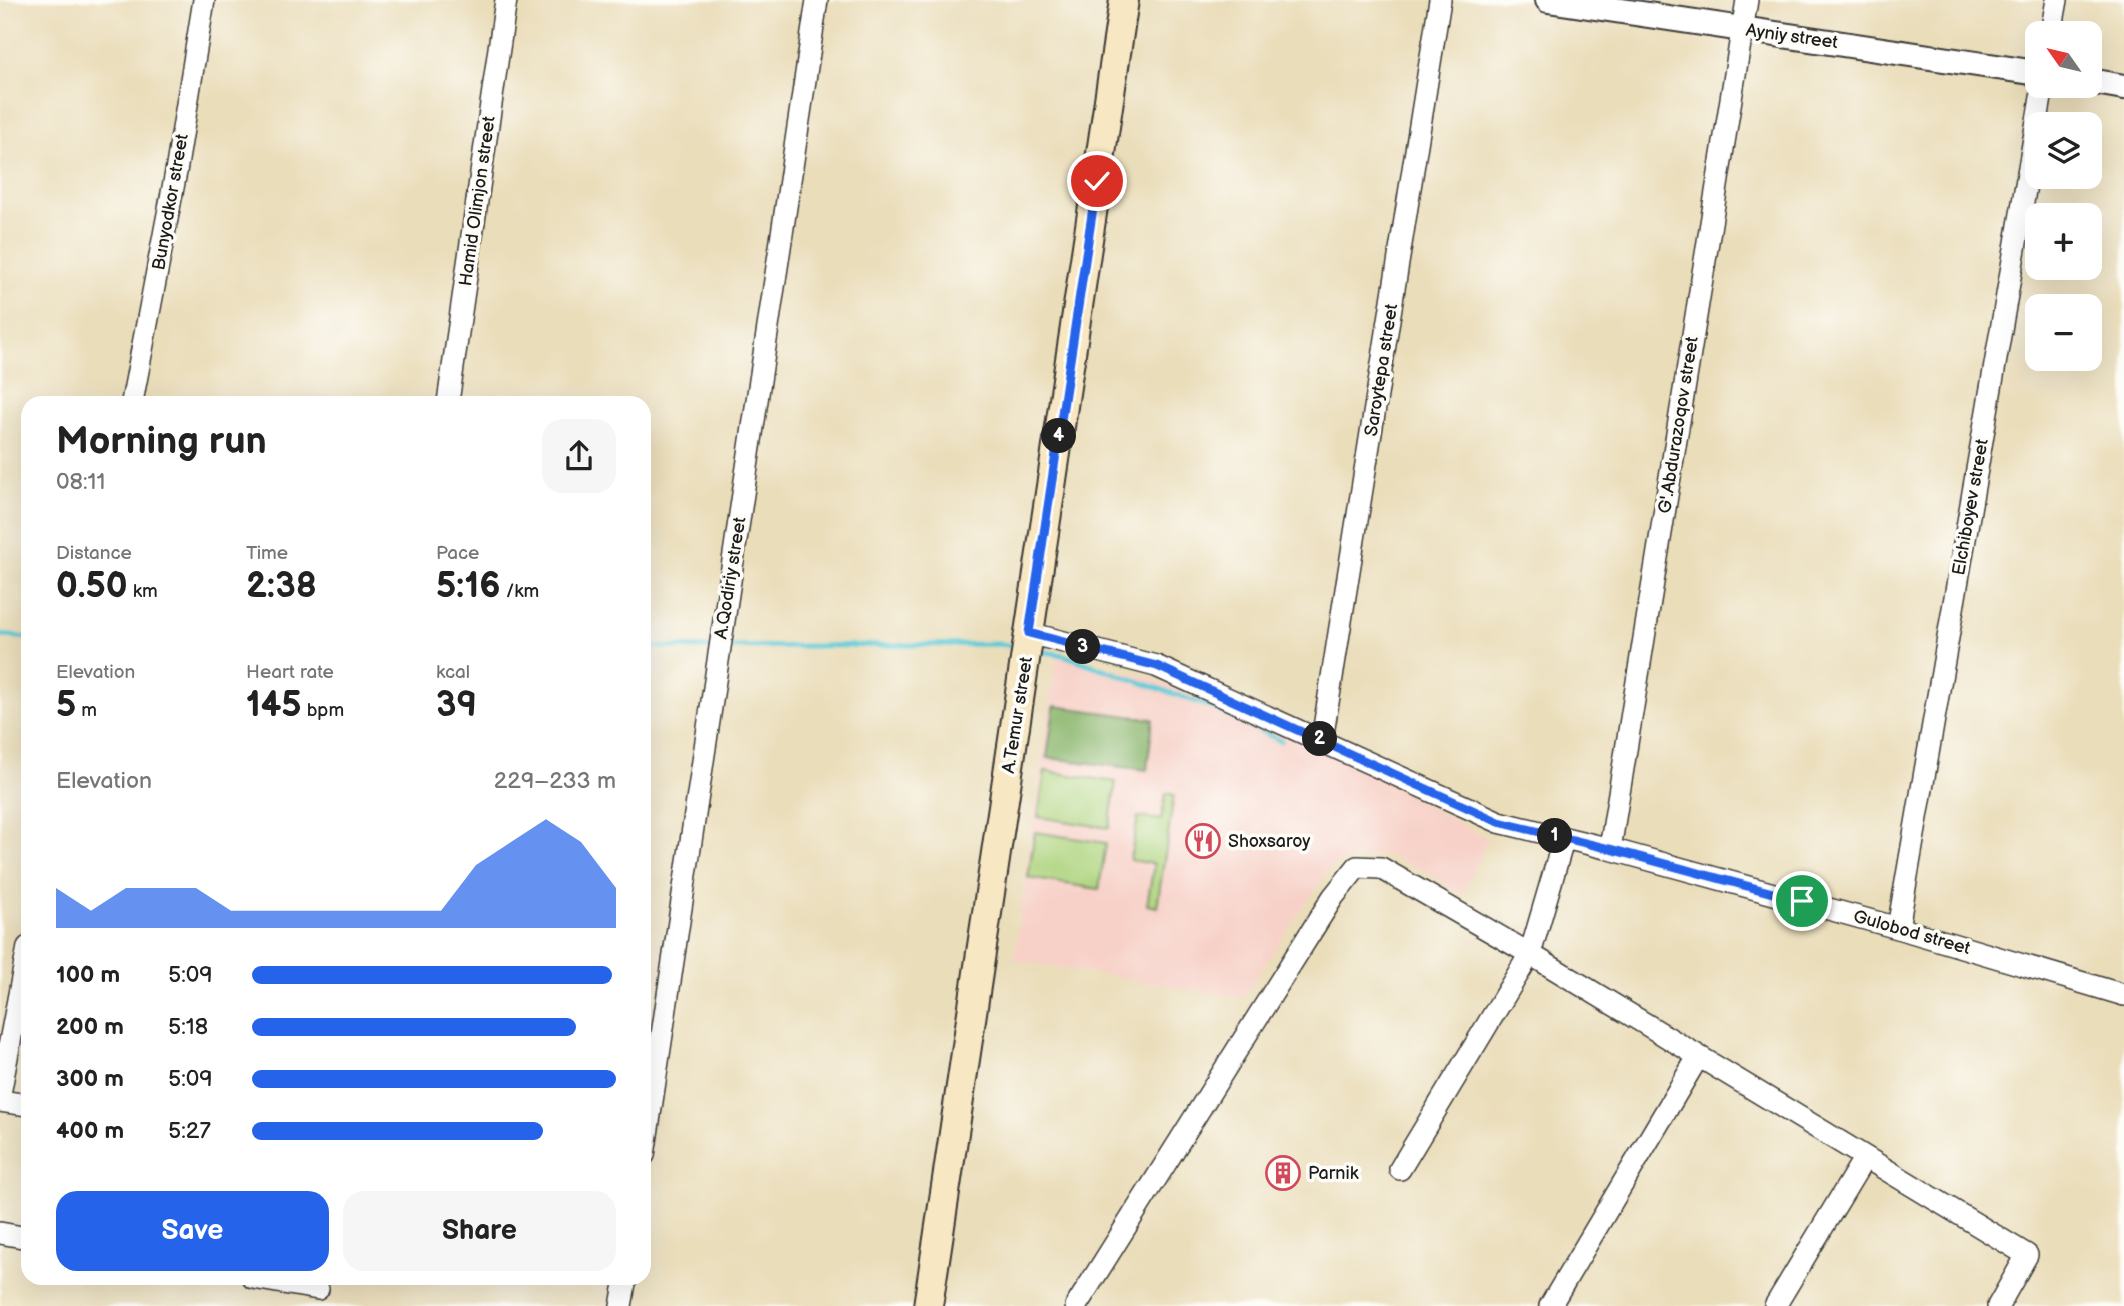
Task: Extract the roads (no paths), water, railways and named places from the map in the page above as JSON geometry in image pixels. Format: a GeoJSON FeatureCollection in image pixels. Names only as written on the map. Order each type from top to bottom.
{"type":"FeatureCollection","features":[{"type":"Feature","properties":{"kind":"main road","name":"A.Temur street"},"geometry":{"type":"LineString","coordinates":[[928,1306],[1124,0]]}},
{"type":"Feature","properties":{"kind":"street","name":"Bunyodkor street"},"geometry":{"type":"LineString","coordinates":[[133,396],[176,172],[204,0]]}},
{"type":"Feature","properties":{"kind":"street","name":"Hamid Olimjon street"},"geometry":{"type":"LineString","coordinates":[[449,396],[506,0]]}},
{"type":"Feature","properties":{"kind":"street","name":"A.Qodiriy street"},"geometry":{"type":"LineString","coordinates":[[651,1108],[817,0]]}},
{"type":"Feature","properties":{"kind":"street","name":"Saroytepa street"},"geometry":{"type":"LineString","coordinates":[[1322,740],[1440,0]]}},
{"type":"Feature","properties":{"kind":"street","name":"Ayniy street"},"geometry":{"type":"LineString","coordinates":[[1548,0],[2025,70]]}},
{"type":"Feature","properties":{"kind":"street","name":"G'.Abdurazoqov street"},"geometry":{"type":"LineString","coordinates":[[1610,849],[1747,0]]}},
{"type":"Feature","properties":{"kind":"street"},"geometry":{"type":"LineString","coordinates":[[2053,21],[2057,0]]}},
{"type":"Feature","properties":{"kind":"street"},"geometry":{"type":"LineString","coordinates":[[2102,83],[2124,87]]}},
{"type":"Feature","properties":{"kind":"street","name":"Elchiboyev street"},"geometry":{"type":"LineString","coordinates":[[1898,928],[2041,98]]}},
{"type":"Feature","properties":{"kind":"street","name":"Gulobod street"},"geometry":{"type":"LineString","coordinates":[[1029,633],[1157,666],[1499,822],[1610,849],[1898,928],[2124,995]]}},
{"type":"Feature","properties":{"kind":"street"},"geometry":{"type":"LineString","coordinates":[[1400,1169],[1530,954],[1564,838]]}},
{"type":"Feature","properties":{"kind":"street"},"geometry":{"type":"LineString","coordinates":[[1076,1306],[1333,897],[1357,867],[1381,868],[1530,954],[2027,1255],[1998,1306]]}},
{"type":"Feature","properties":{"kind":"street"},"geometry":{"type":"LineString","coordinates":[[0,1094],[21,984]]}},
{"type":"Feature","properties":{"kind":"street"},"geometry":{"type":"LineString","coordinates":[[1550,1306],[1698,1057]]}},
{"type":"Feature","properties":{"kind":"street"},"geometry":{"type":"LineString","coordinates":[[0,1101],[21,1104]]}},
{"type":"Feature","properties":{"kind":"street"},"geometry":{"type":"LineString","coordinates":[[1775,1306],[1864,1157]]}},
{"type":"Feature","properties":{"kind":"street"},"geometry":{"type":"LineString","coordinates":[[0,1233],[21,1237]]}},
{"type":"Feature","properties":{"kind":"street"},"geometry":{"type":"LineString","coordinates":[[288,1285],[318,1291]]}},
{"type":"Feature","properties":{"kind":"street"},"geometry":{"type":"LineString","coordinates":[[621,1306],[625,1285]]}},
{"type":"Feature","properties":{"kind":"waterway"},"geometry":{"type":"LineString","coordinates":[[0,635],[21,637]]}},
{"type":"Feature","properties":{"kind":"waterway"},"geometry":{"type":"LineString","coordinates":[[724,647],[1000,644],[1019,647]]}},
{"type":"Feature","properties":{"kind":"waterway"},"geometry":{"type":"LineString","coordinates":[[651,647],[715,648]]}},
{"type":"Feature","properties":{"kind":"waterway"},"geometry":{"type":"LineString","coordinates":[[1035,650],[1063,655],[1214,708],[1281,741]]}},
{"type":"Feature","properties":{"kind":"place","name":"Shoxsaroy"},"geometry":{"type":"Point","coordinates":[1203,841]}},
{"type":"Feature","properties":{"kind":"place","name":"Parnik"},"geometry":{"type":"Point","coordinates":[1283,1173]}}]}
